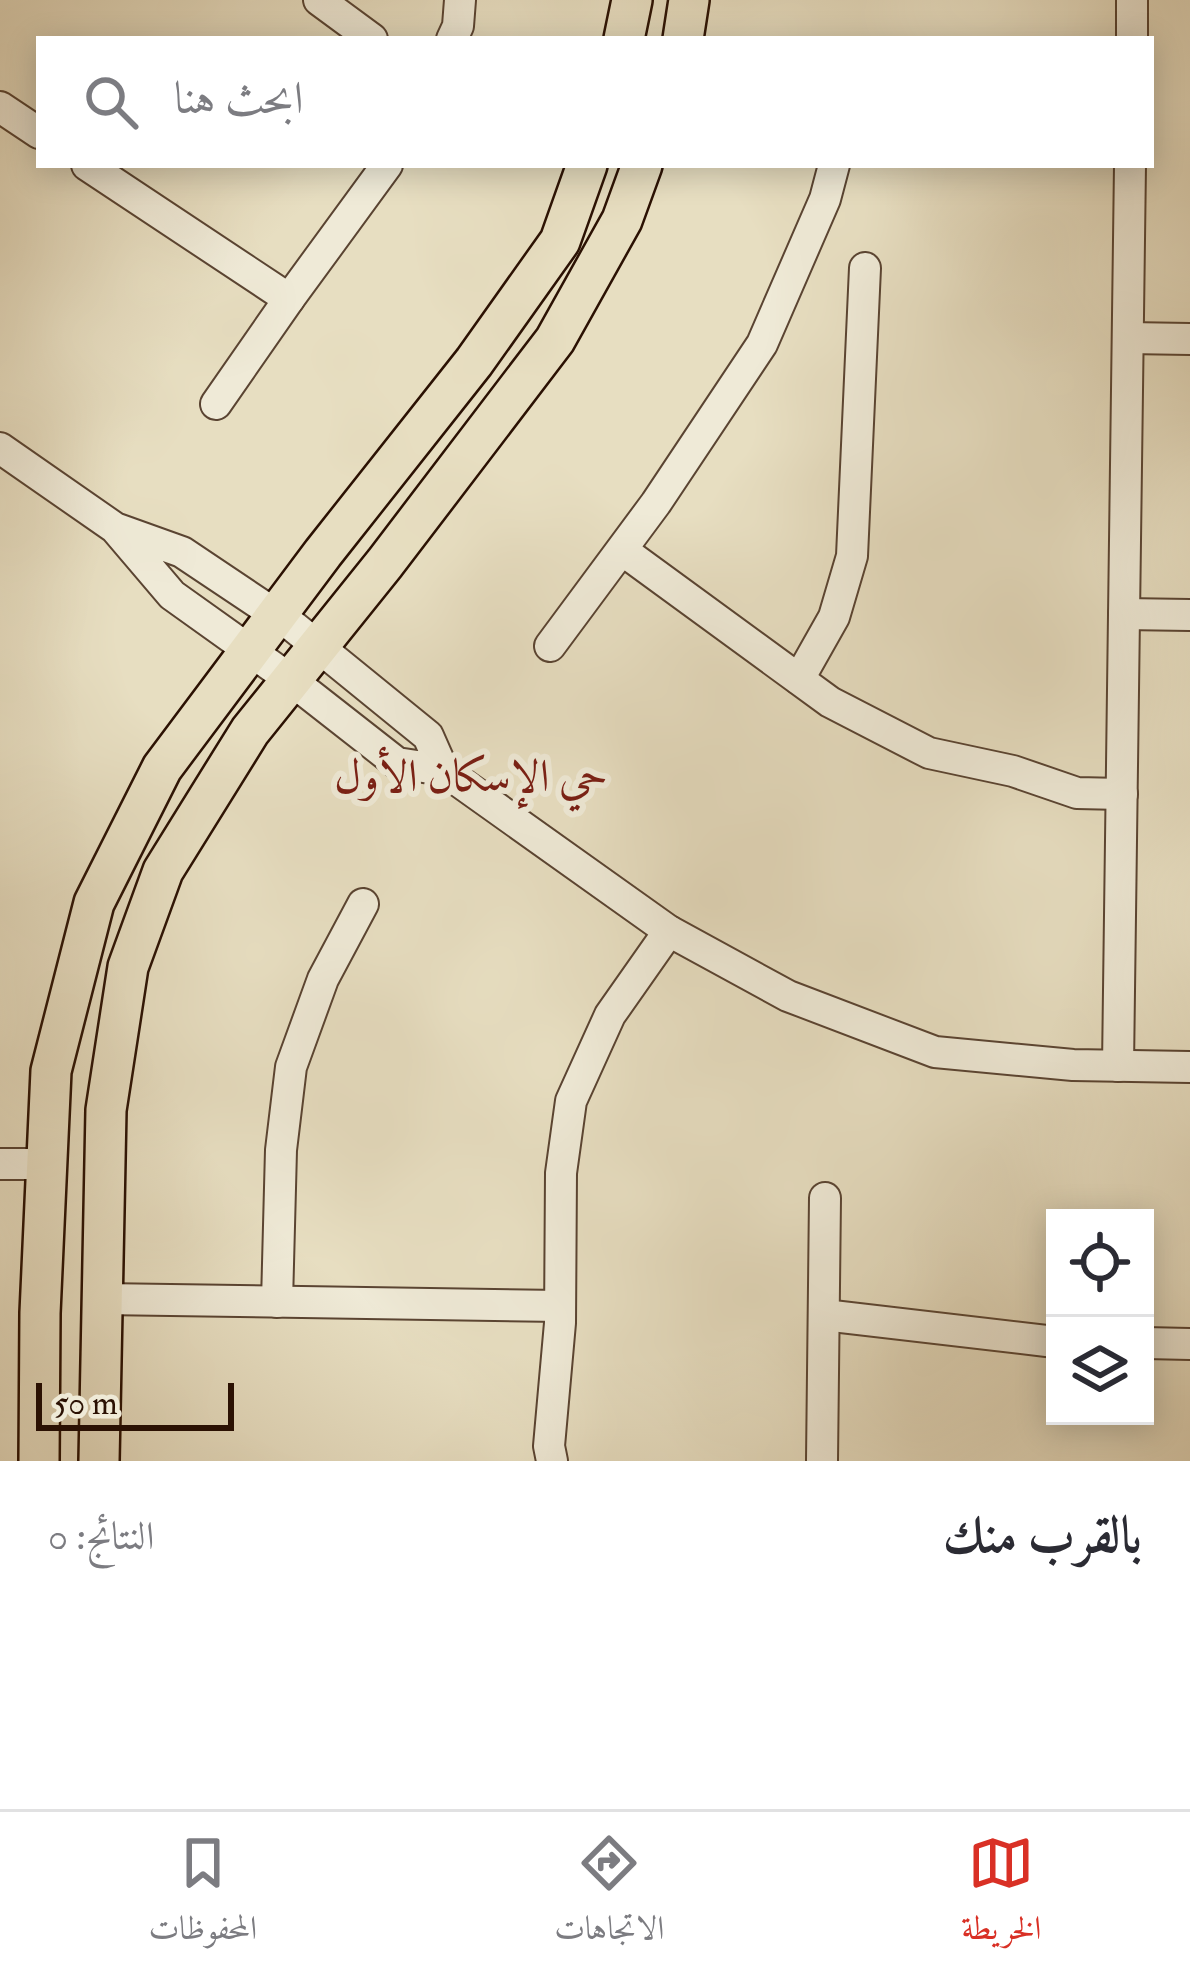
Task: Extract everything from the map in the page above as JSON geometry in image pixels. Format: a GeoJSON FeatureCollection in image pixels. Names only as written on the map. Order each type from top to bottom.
{"type":"FeatureCollection","features":[{"type":"Feature","properties":{"kind":"main road"},"geometry":{"type":"LineString","coordinates":[[625,36],[632,0]]}},
{"type":"Feature","properties":{"kind":"main road"},"geometry":{"type":"LineString","coordinates":[[683,36],[689,0]]}},
{"type":"Feature","properties":{"kind":"main road"},"geometry":{"type":"LineString","coordinates":[[39,1461],[51,1071],[94,902],[163,768],[322,553],[474,362],[560,242],[586,168]]}},
{"type":"Feature","properties":{"kind":"main road"},"geometry":{"type":"LineString","coordinates":[[99,1461],[106,1110],[128,967],[163,871],[250,731],[556,340],[622,220],[641,168]]}},
{"type":"Feature","properties":{"kind":"street"},"geometry":{"type":"LineString","coordinates":[[319,0],[368,36]]}},
{"type":"Feature","properties":{"kind":"street"},"geometry":{"type":"LineString","coordinates":[[453,36],[460,0]]}},
{"type":"Feature","properties":{"kind":"street"},"geometry":{"type":"LineString","coordinates":[[1132,0],[1132,36]]}},
{"type":"Feature","properties":{"kind":"street"},"geometry":{"type":"LineString","coordinates":[[0,107],[36,131]]}},
{"type":"Feature","properties":{"kind":"street"},"geometry":{"type":"LineString","coordinates":[[92,168],[289,299]]}},
{"type":"Feature","properties":{"kind":"street"},"geometry":{"type":"LineString","coordinates":[[216,404],[385,168]]}},
{"type":"Feature","properties":{"kind":"street"},"geometry":{"type":"LineString","coordinates":[[550,646],[622,550],[762,344],[825,199],[833,168]]}},
{"type":"Feature","properties":{"kind":"street"},"geometry":{"type":"LineString","coordinates":[[1118,1066],[1130,168]]}},
{"type":"Feature","properties":{"kind":"street"},"geometry":{"type":"LineString","coordinates":[[799,679],[834,616],[852,556],[865,268]]}},
{"type":"Feature","properties":{"kind":"street"},"geometry":{"type":"LineString","coordinates":[[1128,338],[1190,339]]}},
{"type":"Feature","properties":{"kind":"street"},"geometry":{"type":"LineString","coordinates":[[0,448],[116,528],[182,552],[277,615],[428,736],[443,770]]}},
{"type":"Feature","properties":{"kind":"street"},"geometry":{"type":"LineString","coordinates":[[116,528],[172,595],[397,763],[443,770],[669,931],[788,996],[935,1052],[1073,1065],[1190,1067]]}},
{"type":"Feature","properties":{"kind":"street"},"geometry":{"type":"LineString","coordinates":[[622,550],[830,702],[929,753],[1013,771],[1077,793],[1122,794]]}},
{"type":"Feature","properties":{"kind":"street"},"geometry":{"type":"LineString","coordinates":[[1124,614],[1190,615]]}},
{"type":"Feature","properties":{"kind":"street"},"geometry":{"type":"LineString","coordinates":[[277,1302],[281,1150],[290,1067],[323,979],[363,904]]}},
{"type":"Feature","properties":{"kind":"street"},"geometry":{"type":"LineString","coordinates":[[552,1461],[561,1173],[571,1101],[610,1016],[669,931]]}},
{"type":"Feature","properties":{"kind":"street"},"geometry":{"type":"LineString","coordinates":[[0,1164],[47,1164]]}},
{"type":"Feature","properties":{"kind":"street"},"geometry":{"type":"LineString","coordinates":[[823,1461],[826,1198]]}},
{"type":"Feature","properties":{"kind":"street"},"geometry":{"type":"LineString","coordinates":[[102,1299],[560,1306]]}},
{"type":"Feature","properties":{"kind":"street"},"geometry":{"type":"LineString","coordinates":[[824,1315],[1046,1341]]}},
{"type":"Feature","properties":{"kind":"street"},"geometry":{"type":"LineString","coordinates":[[1154,1343],[1190,1343]]}},
{"type":"Feature","properties":{"kind":"district","name":"حي الإسكان الأول"},"geometry":{"type":"Point","coordinates":[471,777]}}]}
